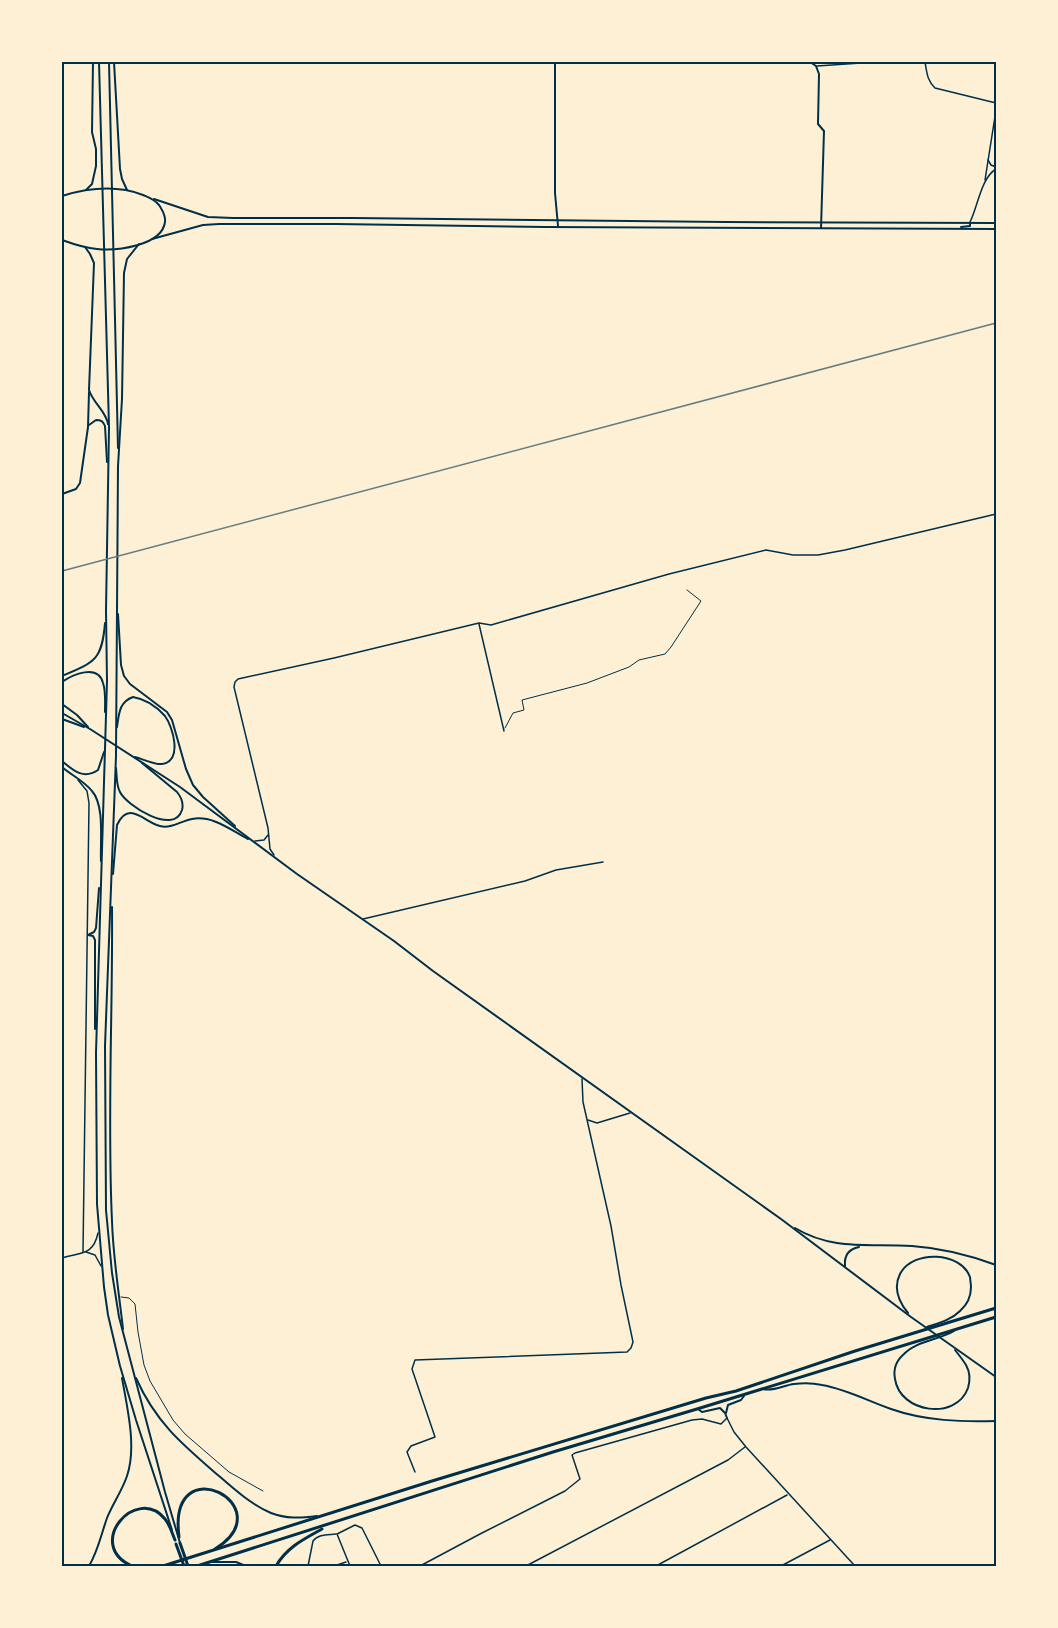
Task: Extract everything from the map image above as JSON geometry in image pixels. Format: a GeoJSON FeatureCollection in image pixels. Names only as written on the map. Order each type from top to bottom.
{"type":"FeatureCollection","features":[{"type":"Feature","properties":{"kind":"highway"},"geometry":{"type":"LineString","coordinates":[[163,1566],[550,1445],[736,1391],[996,1308]]}},
{"type":"Feature","properties":{"kind":"highway"},"geometry":{"type":"LineString","coordinates":[[197,1566],[543,1455],[996,1317]]}},
{"type":"Feature","properties":{"kind":"highway"},"geometry":{"type":"LineString","coordinates":[[178,1541],[178,1513],[185,1498],[201,1489],[221,1492],[230,1499],[234,1506],[237,1515],[236,1525],[230,1537],[223,1544],[208,1552]]}},
{"type":"Feature","properties":{"kind":"highway"},"geometry":{"type":"LineString","coordinates":[[132,1566],[124,1563],[118,1556],[113,1542],[120,1520],[127,1514],[141,1509],[158,1513],[166,1520],[178,1541],[186,1566]]}},
{"type":"Feature","properties":{"kind":"highway"},"geometry":{"type":"LineString","coordinates":[[276,1566],[294,1545],[329,1525]]}},
{"type":"Feature","properties":{"kind":"main road"},"geometry":{"type":"LineString","coordinates":[[83,191],[92,184],[96,166],[96,149],[92,132],[93,62]]}},
{"type":"Feature","properties":{"kind":"main road"},"geometry":{"type":"LineString","coordinates":[[96,1053],[108,653],[106,611],[109,427],[99,62]]}},
{"type":"Feature","properties":{"kind":"main road"},"geometry":{"type":"LineString","coordinates":[[109,62],[118,466],[116,756],[105,1046],[106,1210],[112,1273],[125,1344],[178,1541]]}},
{"type":"Feature","properties":{"kind":"main road"},"geometry":{"type":"LineString","coordinates":[[114,62],[120,169],[127,190]]}},
{"type":"Feature","properties":{"kind":"main road"},"geometry":{"type":"LineString","coordinates":[[555,62],[556,220],[558,226]]}},
{"type":"Feature","properties":{"kind":"main road"},"geometry":{"type":"LineString","coordinates":[[810,62],[816,66],[819,74],[818,124],[824,131],[821,228]]}},
{"type":"Feature","properties":{"kind":"main road"},"geometry":{"type":"LineString","coordinates":[[62,198],[83,191],[127,190],[216,218],[996,223]]}},
{"type":"Feature","properties":{"kind":"main road"},"geometry":{"type":"LineString","coordinates":[[152,239],[162,231],[165,220],[163,211],[154,200]]}},
{"type":"Feature","properties":{"kind":"main road"},"geometry":{"type":"LineString","coordinates":[[958,228],[970,226],[970,222]]}},
{"type":"Feature","properties":{"kind":"main road"},"geometry":{"type":"LineString","coordinates":[[62,240],[85,247],[111,250],[209,224],[996,228]]}},
{"type":"Feature","properties":{"kind":"main road"},"geometry":{"type":"LineString","coordinates":[[118,466],[122,399],[124,268],[128,257],[140,244]]}},
{"type":"Feature","properties":{"kind":"main road"},"geometry":{"type":"LineString","coordinates":[[62,494],[73,491],[79,486],[88,427],[94,263],[85,247]]}},
{"type":"Feature","properties":{"kind":"main road"},"geometry":{"type":"LineString","coordinates":[[89,390],[95,403],[106,416],[109,427]]}},
{"type":"Feature","properties":{"kind":"main road"},"geometry":{"type":"LineString","coordinates":[[88,427],[96,420],[104,423],[108,466]]}},
{"type":"Feature","properties":{"kind":"main road"},"geometry":{"type":"LineString","coordinates":[[117,609],[121,665],[124,676],[130,684],[167,712],[172,720],[193,785],[246,836]]}},
{"type":"Feature","properties":{"kind":"main road"},"geometry":{"type":"LineString","coordinates":[[62,676],[84,667],[97,657],[102,646],[106,611]]}},
{"type":"Feature","properties":{"kind":"main road"},"geometry":{"type":"LineString","coordinates":[[62,682],[86,672],[99,676],[104,686],[106,724]]}},
{"type":"Feature","properties":{"kind":"main road"},"geometry":{"type":"LineString","coordinates":[[116,734],[121,707],[129,698],[146,701],[165,717],[175,747],[173,757],[166,763],[156,764],[133,756]]}},
{"type":"Feature","properties":{"kind":"main road"},"geometry":{"type":"LineString","coordinates":[[62,704],[90,729]]}},
{"type":"Feature","properties":{"kind":"main road"},"geometry":{"type":"LineString","coordinates":[[62,712],[180,787],[297,874],[781,1220],[996,1377]]}},
{"type":"Feature","properties":{"kind":"main road"},"geometry":{"type":"LineString","coordinates":[[62,719],[90,729]]}},
{"type":"Feature","properties":{"kind":"main road"},"geometry":{"type":"LineString","coordinates":[[62,761],[78,773],[90,775],[100,766],[105,749]]}},
{"type":"Feature","properties":{"kind":"main road"},"geometry":{"type":"LineString","coordinates":[[116,756],[118,786],[124,798],[159,820],[177,817],[183,806],[181,796],[133,756]]}},
{"type":"Feature","properties":{"kind":"main road"},"geometry":{"type":"LineString","coordinates":[[62,767],[93,792],[99,801],[101,873],[96,928],[88,935]]}},
{"type":"Feature","properties":{"kind":"main road"},"geometry":{"type":"LineString","coordinates":[[125,1344],[112,1223],[110,1170],[111,886],[116,828],[119,820],[129,814],[139,815],[155,825],[164,827],[192,819],[207,819],[254,841]]}},
{"type":"Feature","properties":{"kind":"main road"},"geometry":{"type":"LineString","coordinates":[[88,935],[93,936],[95,940],[96,1204],[108,1315],[136,1420],[178,1541]]}},
{"type":"Feature","properties":{"kind":"main road"},"geometry":{"type":"LineString","coordinates":[[781,1220],[810,1237],[835,1243],[862,1246],[928,1247],[958,1253],[996,1265]]}},
{"type":"Feature","properties":{"kind":"main road"},"geometry":{"type":"LineString","coordinates":[[846,1268],[847,1253],[862,1246]]}},
{"type":"Feature","properties":{"kind":"main road"},"geometry":{"type":"LineString","coordinates":[[911,1317],[899,1300],[896,1290],[898,1277],[911,1261],[925,1257],[938,1257],[952,1261],[967,1273],[970,1278],[971,1294],[963,1308],[943,1322],[914,1333]]}},
{"type":"Feature","properties":{"kind":"main road"},"geometry":{"type":"LineString","coordinates":[[951,1346],[966,1365],[969,1373],[968,1386],[962,1398],[951,1406],[937,1409],[923,1408],[906,1399],[898,1389],[894,1376],[896,1366],[902,1356],[915,1346],[957,1330]]}},
{"type":"Feature","properties":{"kind":"main road"},"geometry":{"type":"LineString","coordinates":[[89,1566],[111,1510],[126,1480],[130,1461],[129,1431],[120,1366]]}},
{"type":"Feature","properties":{"kind":"main road"},"geometry":{"type":"LineString","coordinates":[[133,1370],[150,1406],[172,1434],[248,1500],[265,1510],[285,1516],[299,1518],[331,1514]]}},
{"type":"Feature","properties":{"kind":"main road"},"geometry":{"type":"LineString","coordinates":[[763,1389],[768,1391],[793,1384],[822,1385],[917,1416],[966,1422],[996,1421]]}},
{"type":"Feature","properties":{"kind":"main road"},"geometry":{"type":"LineString","coordinates":[[727,1418],[728,1405],[741,1400],[745,1395]]}},
{"type":"Feature","properties":{"kind":"main road"},"geometry":{"type":"LineString","coordinates":[[697,1409],[702,1412],[720,1408],[727,1418]]}},
{"type":"Feature","properties":{"kind":"main road"},"geometry":{"type":"LineString","coordinates":[[210,1562],[236,1562],[246,1566]]}},
{"type":"Feature","properties":{"kind":"street"},"geometry":{"type":"LineString","coordinates":[[816,66],[876,62]]}},
{"type":"Feature","properties":{"kind":"street"},"geometry":{"type":"LineString","coordinates":[[925,62],[927,77],[936,88],[996,103]]}},
{"type":"Feature","properties":{"kind":"street"},"geometry":{"type":"LineString","coordinates":[[970,222],[985,180],[996,110]]}},
{"type":"Feature","properties":{"kind":"street"},"geometry":{"type":"LineString","coordinates":[[985,180],[996,168],[988,159]]}},
{"type":"Feature","properties":{"kind":"street"},"geometry":{"type":"LineString","coordinates":[[274,855],[270,849],[269,834],[234,687],[237,680],[351,655],[479,623],[491,625],[669,574],[766,550],[793,555],[818,555],[996,514]]}},
{"type":"Feature","properties":{"kind":"street"},"geometry":{"type":"LineString","coordinates":[[479,623],[504,731]]}},
{"type":"Feature","properties":{"kind":"street"},"geometry":{"type":"LineString","coordinates":[[76,778],[84,785],[89,800],[84,1252]]}},
{"type":"Feature","properties":{"kind":"street"},"geometry":{"type":"LineString","coordinates":[[254,841],[264,840],[269,834]]}},
{"type":"Feature","properties":{"kind":"street"},"geometry":{"type":"LineString","coordinates":[[362,920],[525,881],[556,870],[603,862]]}},
{"type":"Feature","properties":{"kind":"street"},"geometry":{"type":"LineString","coordinates":[[415,1472],[408,1452],[411,1446],[435,1437],[412,1369],[415,1360],[627,1352],[631,1348],[633,1342],[611,1226],[587,1120],[582,1078]]}},
{"type":"Feature","properties":{"kind":"street"},"geometry":{"type":"LineString","coordinates":[[587,1120],[597,1124],[630,1113]]}},
{"type":"Feature","properties":{"kind":"street"},"geometry":{"type":"LineString","coordinates":[[62,1258],[93,1247],[98,1233]]}},
{"type":"Feature","properties":{"kind":"street"},"geometry":{"type":"LineString","coordinates":[[84,1252],[95,1255],[102,1268]]}},
{"type":"Feature","properties":{"kind":"street"},"geometry":{"type":"LineString","coordinates":[[420,1566],[565,1491],[580,1479],[572,1459],[575,1453],[692,1420],[702,1419],[721,1424],[727,1418],[734,1432],[746,1447],[855,1566]]}},
{"type":"Feature","properties":{"kind":"street"},"geometry":{"type":"LineString","coordinates":[[526,1566],[728,1460],[746,1447]]}},
{"type":"Feature","properties":{"kind":"street"},"geometry":{"type":"LineString","coordinates":[[656,1566],[788,1494]]}},
{"type":"Feature","properties":{"kind":"street"},"geometry":{"type":"LineString","coordinates":[[308,1566],[315,1538],[337,1534],[355,1525],[365,1533],[381,1566]]}},
{"type":"Feature","properties":{"kind":"street"},"geometry":{"type":"LineString","coordinates":[[337,1534],[350,1566]]}},
{"type":"Feature","properties":{"kind":"street"},"geometry":{"type":"LineString","coordinates":[[781,1566],[831,1540]]}},
{"type":"Feature","properties":{"kind":"street"},"geometry":{"type":"LineString","coordinates":[[334,1566],[347,1562]]}},
{"type":"Feature","properties":{"kind":"lane"},"geometry":{"type":"LineString","coordinates":[[504,731],[513,713],[524,710],[522,700],[587,683],[629,668],[639,660],[665,654],[701,601],[687,590]]}},
{"type":"Feature","properties":{"kind":"lane"},"geometry":{"type":"LineString","coordinates":[[119,1298],[129,1298],[135,1304],[144,1365],[150,1381],[173,1420],[185,1434],[229,1472],[263,1491]]}},
{"type":"Feature","properties":{"kind":"railway"},"geometry":{"type":"LineString","coordinates":[[62,571],[996,323]]}}]}
